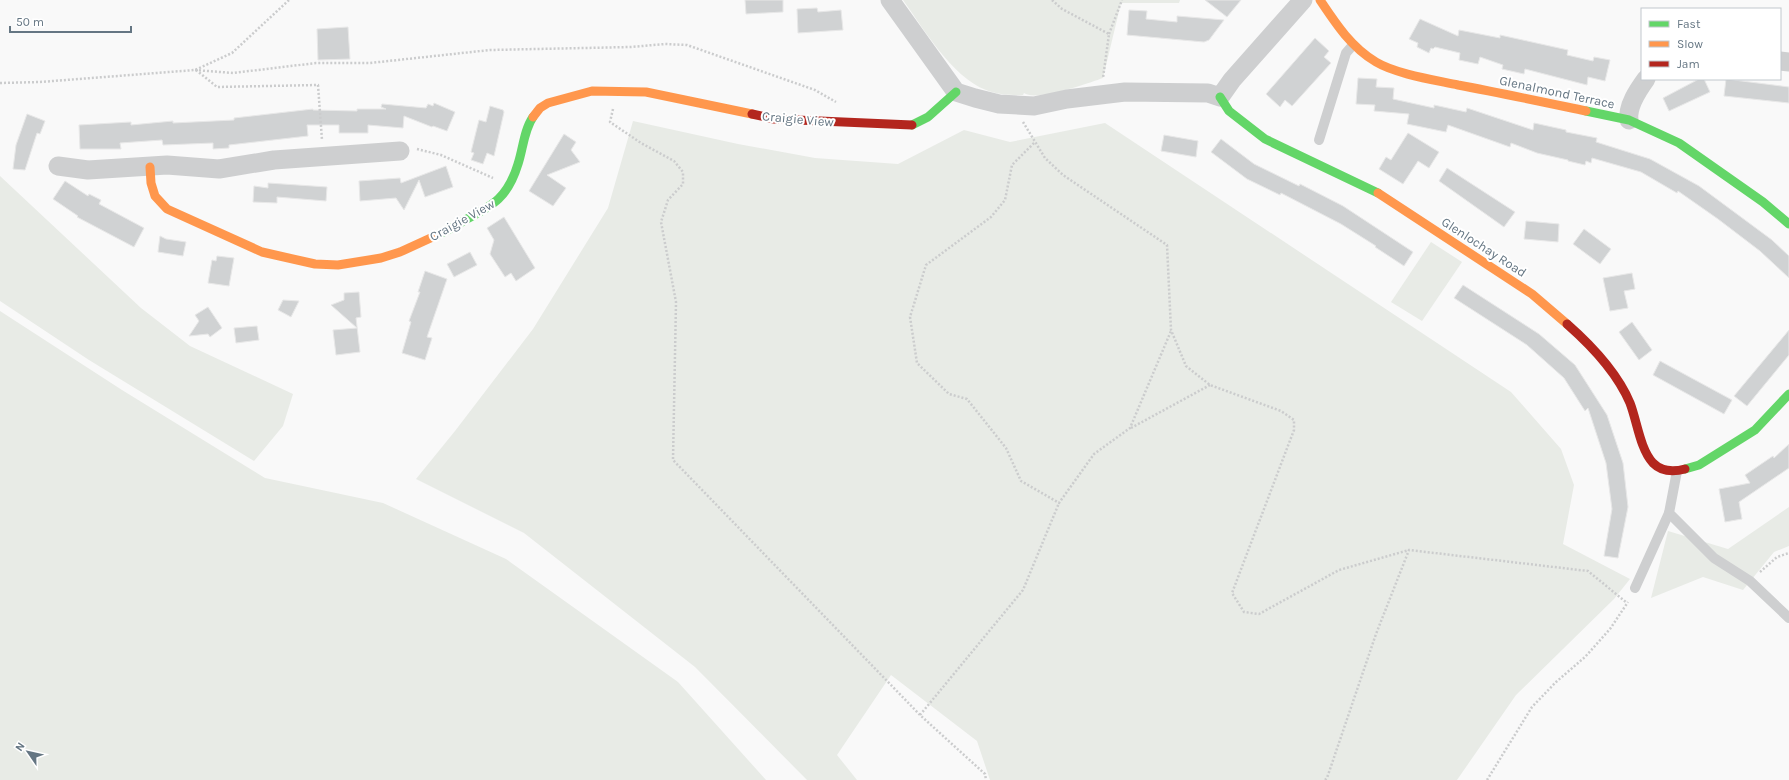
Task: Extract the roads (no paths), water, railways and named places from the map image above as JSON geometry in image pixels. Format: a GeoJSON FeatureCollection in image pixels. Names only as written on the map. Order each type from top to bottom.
{"type":"FeatureCollection","features":[{"type":"Feature","properties":{"kind":"street"},"geometry":{"type":"LineString","coordinates":[[890,0],[956,92],[999,104],[1034,106],[1067,99],[1125,92],[1208,93],[1220,97],[1232,80],[1303,0]]}},
{"type":"Feature","properties":{"kind":"street","name":"Glenalmond Terrace"},"geometry":{"type":"LineString","coordinates":[[1320,0],[1343,34],[1353,45],[1376,63],[1405,73],[1629,120],[1679,144],[1763,202],[1789,224]]}},
{"type":"Feature","properties":{"kind":"street"},"geometry":{"type":"LineString","coordinates":[[1629,120],[1628,113],[1633,100],[1645,80]]}},
{"type":"Feature","properties":{"kind":"street","name":"Craigie View"},"geometry":{"type":"LineString","coordinates":[[150,167],[151,183],[155,196],[166,209],[262,252],[315,264],[338,264],[361,261],[400,252],[438,235],[490,207],[500,198],[510,185],[518,164],[529,123],[540,108],[548,103],[592,91],[646,92],[774,119],[910,126],[928,117],[956,92]]}},
{"type":"Feature","properties":{"kind":"street","name":"Glenlochay Road"},"geometry":{"type":"LineString","coordinates":[[1220,97],[1230,111],[1265,139],[1377,194],[1532,294],[1582,336],[1602,357],[1618,380],[1630,402],[1650,460],[1667,471],[1677,470]]}},
{"type":"Feature","properties":{"kind":"street"},"geometry":{"type":"LineString","coordinates":[[58,166],[88,170],[167,165],[219,169],[247,166],[274,160],[400,151]]}},
{"type":"Feature","properties":{"kind":"street"},"geometry":{"type":"LineString","coordinates":[[1677,470],[1699,465],[1755,430],[1789,394]]}},
{"type":"Feature","properties":{"kind":"lane"},"geometry":{"type":"LineString","coordinates":[[1319,140],[1346,52],[1353,45]]}},
{"type":"Feature","properties":{"kind":"lane"},"geometry":{"type":"LineString","coordinates":[[1635,588],[1669,513],[1677,470]]}},
{"type":"Feature","properties":{"kind":"lane"},"geometry":{"type":"LineString","coordinates":[[1669,513],[1714,558],[1750,581],[1789,618]]}}]}
